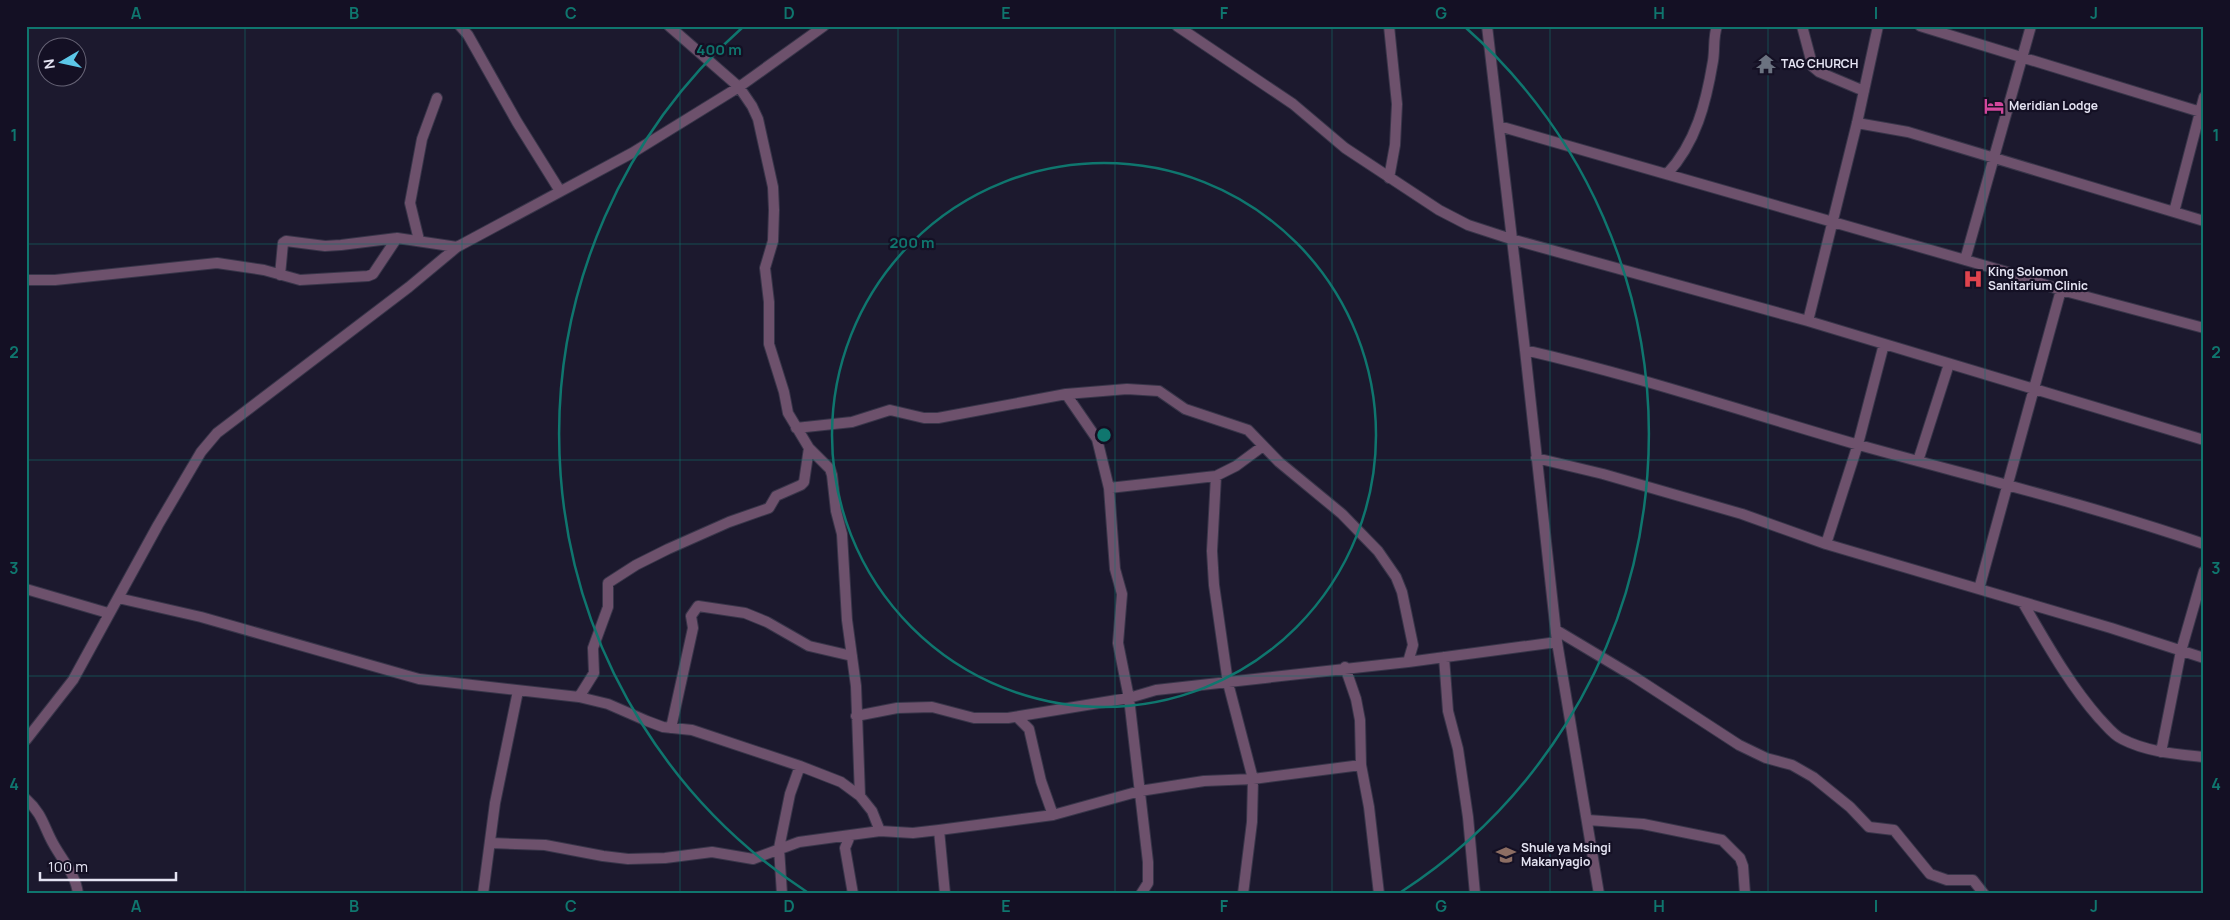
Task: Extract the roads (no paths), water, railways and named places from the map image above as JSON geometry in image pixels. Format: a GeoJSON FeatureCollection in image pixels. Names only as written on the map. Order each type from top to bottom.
{"type":"FeatureCollection","features":[{"type":"Feature","properties":{"kind":"street"},"geometry":{"type":"LineString","coordinates":[[460,26],[468,35],[517,122],[560,191]]}},
{"type":"Feature","properties":{"kind":"street"},"geometry":{"type":"LineString","coordinates":[[669,26],[739,87],[758,119],[773,187],[773,241],[765,268],[770,302],[769,344],[784,392],[788,413],[808,448],[830,469],[832,475],[836,511],[842,534],[847,620],[856,686],[860,796]]}},
{"type":"Feature","properties":{"kind":"street"},"geometry":{"type":"LineString","coordinates":[[26,740],[72,680],[108,613],[201,452],[218,433],[409,287],[457,246],[632,153],[739,87],[824,26]]}},
{"type":"Feature","properties":{"kind":"street"},"geometry":{"type":"LineString","coordinates":[[1177,26],[1293,104],[1345,148],[1456,220],[1511,239],[1808,321],[2204,440]]}},
{"type":"Feature","properties":{"kind":"street"},"geometry":{"type":"LineString","coordinates":[[1389,26],[1397,104],[1395,145],[1389,178]]}},
{"type":"Feature","properties":{"kind":"street"},"geometry":{"type":"LineString","coordinates":[[1487,26],[1511,239],[1526,350],[1557,642],[1599,894]]}},
{"type":"Feature","properties":{"kind":"street"},"geometry":{"type":"LineString","coordinates":[[1667,174],[1681,159],[1696,129],[1714,59],[1717,26]]}},
{"type":"Feature","properties":{"kind":"street"},"geometry":{"type":"LineString","coordinates":[[1802,26],[1813,67],[1819,72],[1864,91]]}},
{"type":"Feature","properties":{"kind":"street"},"geometry":{"type":"LineString","coordinates":[[1808,321],[1857,123],[1878,26]]}},
{"type":"Feature","properties":{"kind":"street"},"geometry":{"type":"LineString","coordinates":[[1920,26],[2022,59],[2202,112]]}},
{"type":"Feature","properties":{"kind":"street"},"geometry":{"type":"LineString","coordinates":[[1964,260],[2031,26]]}},
{"type":"Feature","properties":{"kind":"street"},"geometry":{"type":"LineString","coordinates":[[2174,212],[2202,112],[2204,97]]}},
{"type":"Feature","properties":{"kind":"street"},"geometry":{"type":"LineString","coordinates":[[419,240],[410,203],[422,139],[437,98]]}},
{"type":"Feature","properties":{"kind":"street"},"geometry":{"type":"LineString","coordinates":[[1857,123],[1908,132],[2204,221]]}},
{"type":"Feature","properties":{"kind":"street"},"geometry":{"type":"LineString","coordinates":[[1499,126],[1964,260],[2061,290],[2204,328]]}},
{"type":"Feature","properties":{"kind":"street"},"geometry":{"type":"LineString","coordinates":[[280,275],[283,243],[286,241],[333,246],[397,238],[457,246]]}},
{"type":"Feature","properties":{"kind":"street"},"geometry":{"type":"LineString","coordinates":[[26,280],[55,280],[217,263],[264,270],[300,280],[371,275],[397,238]]}},
{"type":"Feature","properties":{"kind":"street"},"geometry":{"type":"LineString","coordinates":[[1979,589],[2061,290]]}},
{"type":"Feature","properties":{"kind":"street"},"geometry":{"type":"LineString","coordinates":[[1826,544],[1858,444],[1884,344]]}},
{"type":"Feature","properties":{"kind":"street"},"geometry":{"type":"LineString","coordinates":[[1526,350],[1580,362],[1858,444],[2131,519],[2204,544]]}},
{"type":"Feature","properties":{"kind":"street"},"geometry":{"type":"LineString","coordinates":[[1918,461],[1949,364]]}},
{"type":"Feature","properties":{"kind":"street"},"geometry":{"type":"LineString","coordinates":[[796,428],[852,422],[890,410],[924,418],[938,418],[1066,394],[1127,389],[1159,391],[1185,409],[1248,430],[1279,462],[1342,514],[1378,551],[1396,577],[1402,592],[1413,645],[1408,662]]}},
{"type":"Feature","properties":{"kind":"street"},"geometry":{"type":"LineString","coordinates":[[1066,394],[1097,439],[1109,488],[1115,569],[1122,594],[1118,643],[1128,698],[1148,862],[1148,883],[1142,893]]}},
{"type":"Feature","properties":{"kind":"street"},"geometry":{"type":"LineString","coordinates":[[1109,488],[1216,476],[1236,466],[1263,446]]}},
{"type":"Feature","properties":{"kind":"street"},"geometry":{"type":"LineString","coordinates":[[578,697],[594,674],[593,648],[608,606],[608,583],[636,565],[668,549],[729,522],[769,508],[776,496],[804,482],[808,448]]}},
{"type":"Feature","properties":{"kind":"street"},"geometry":{"type":"LineString","coordinates":[[1536,458],[1603,474],[1742,514],[1826,544],[2204,658]]}},
{"type":"Feature","properties":{"kind":"street"},"geometry":{"type":"LineString","coordinates":[[1216,476],[1212,551],[1214,585],[1228,683],[1253,779],[1252,822],[1243,894]]}},
{"type":"Feature","properties":{"kind":"street"},"geometry":{"type":"LineString","coordinates":[[2161,752],[2181,651],[2204,571]]}},
{"type":"Feature","properties":{"kind":"street"},"geometry":{"type":"LineString","coordinates":[[26,589],[108,613]]}},
{"type":"Feature","properties":{"kind":"street"},"geometry":{"type":"LineString","coordinates":[[118,598],[201,617],[419,679],[578,697],[608,704],[647,722],[671,728],[692,730],[800,766],[841,782],[860,796],[872,811],[880,831]]}},
{"type":"Feature","properties":{"kind":"street"},"geometry":{"type":"LineString","coordinates":[[2023,603],[2063,670],[2087,704],[2119,738],[2138,746],[2161,752],[2204,757]]}},
{"type":"Feature","properties":{"kind":"street"},"geometry":{"type":"LineString","coordinates":[[671,728],[693,628],[691,616],[698,606],[745,612],[809,646],[852,656]]}},
{"type":"Feature","properties":{"kind":"street"},"geometry":{"type":"LineString","coordinates":[[1556,630],[1633,676],[1739,745],[1766,758],[1792,765],[1813,777],[1850,807],[1869,827],[1894,830],[1930,874],[1947,880],[1973,880],[1984,894]]}},
{"type":"Feature","properties":{"kind":"street"},"geometry":{"type":"LineString","coordinates":[[856,716],[897,708],[932,707],[974,718],[1017,716],[1128,698],[1156,690],[1228,683],[1345,667],[1408,662],[1557,642]]}},
{"type":"Feature","properties":{"kind":"street"},"geometry":{"type":"LineString","coordinates":[[1444,657],[1448,711],[1458,749],[1475,894]]}},
{"type":"Feature","properties":{"kind":"street"},"geometry":{"type":"LineString","coordinates":[[1345,667],[1356,699],[1360,720],[1361,765],[1369,807],[1379,894]]}},
{"type":"Feature","properties":{"kind":"street"},"geometry":{"type":"LineString","coordinates":[[484,894],[495,803],[518,691]]}},
{"type":"Feature","properties":{"kind":"street"},"geometry":{"type":"LineString","coordinates":[[1017,716],[1029,729],[1041,781],[1052,815]]}},
{"type":"Feature","properties":{"kind":"street"},"geometry":{"type":"LineString","coordinates":[[491,843],[546,844],[628,859],[665,858],[712,852],[753,859],[799,842],[880,831],[913,833],[1052,815],[1140,791],[1204,781],[1253,779],[1361,765]]}},
{"type":"Feature","properties":{"kind":"street"},"geometry":{"type":"LineString","coordinates":[[782,894],[779,848],[790,794],[800,766]]}},
{"type":"Feature","properties":{"kind":"street"},"geometry":{"type":"LineString","coordinates":[[26,799],[36,809],[47,826],[52,843],[72,875],[78,894]]}},
{"type":"Feature","properties":{"kind":"street"},"geometry":{"type":"LineString","coordinates":[[1588,820],[1643,824],[1722,840],[1740,858],[1744,866],[1745,894]]}},
{"type":"Feature","properties":{"kind":"street"},"geometry":{"type":"LineString","coordinates":[[939,830],[944,894]]}},
{"type":"Feature","properties":{"kind":"street"},"geometry":{"type":"LineString","coordinates":[[850,836],[845,848],[853,894]]}},
{"type":"Feature","properties":{"kind":"place","name":"TAG CHURCH"},"geometry":{"type":"Point","coordinates":[1766,64]}},
{"type":"Feature","properties":{"kind":"place","name":"Meridian Lodge"},"geometry":{"type":"Point","coordinates":[1994,106]}},
{"type":"Feature","properties":{"kind":"place","name":"King Solomon Sanitarium Clinic"},"geometry":{"type":"Point","coordinates":[1973,279]}},
{"type":"Feature","properties":{"kind":"place","name":"Shule ya Msingi Makanyagio"},"geometry":{"type":"Point","coordinates":[1506,855]}}]}
